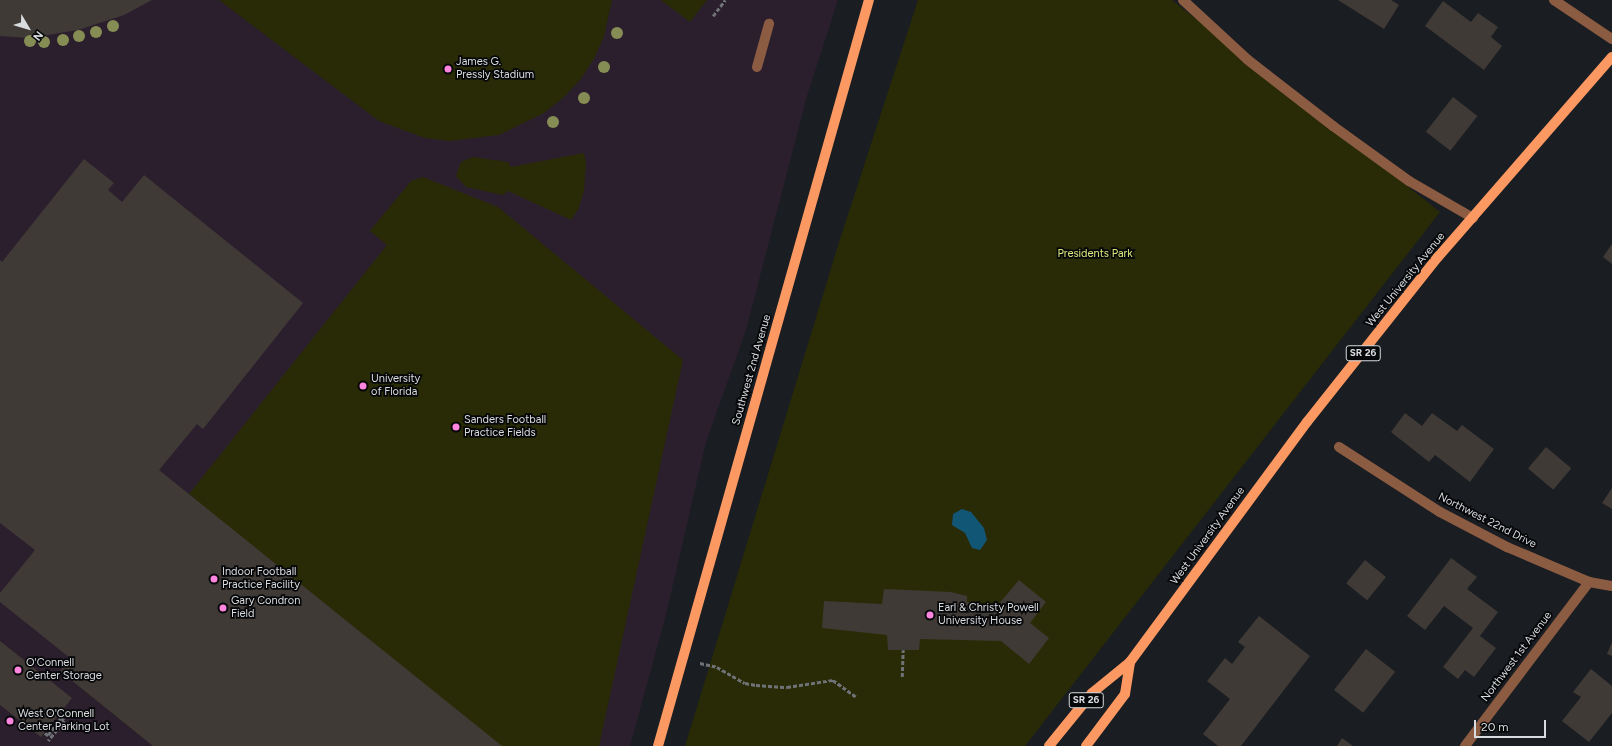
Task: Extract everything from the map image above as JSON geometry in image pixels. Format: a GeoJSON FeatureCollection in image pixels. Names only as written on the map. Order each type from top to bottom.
{"type":"FeatureCollection","features":[{"type":"Feature","properties":{"kind":"main road","name":"Southwest 2nd Avenue"},"geometry":{"type":"LineString","coordinates":[[658,746],[869,0]]}},
{"type":"Feature","properties":{"kind":"main road","name":"West University Avenue"},"geometry":{"type":"LineString","coordinates":[[1049,746],[1092,693],[1130,662],[1307,422],[1473,218],[1612,57]]}},
{"type":"Feature","properties":{"kind":"main road","name":"West University Avenue"},"geometry":{"type":"LineString","coordinates":[[1086,746],[1126,694],[1130,662]]}},
{"type":"Feature","properties":{"kind":"street"},"geometry":{"type":"LineString","coordinates":[[1183,0],[1248,60],[1333,126],[1409,181],[1473,218]]}},
{"type":"Feature","properties":{"kind":"street"},"geometry":{"type":"LineString","coordinates":[[1554,0],[1612,39]]}},
{"type":"Feature","properties":{"kind":"street"},"geometry":{"type":"LineString","coordinates":[[757,67],[769,24]]}},
{"type":"Feature","properties":{"kind":"street","name":"Northwest 22nd Drive"},"geometry":{"type":"LineString","coordinates":[[1339,447],[1440,512],[1506,547],[1589,582],[1612,586]]}},
{"type":"Feature","properties":{"kind":"street","name":"Northwest 1st Avenue"},"geometry":{"type":"LineString","coordinates":[[1465,746],[1589,582]]}},
{"type":"Feature","properties":{"kind":"path"},"geometry":{"type":"LineString","coordinates":[[713,16],[725,0]]}},
{"type":"Feature","properties":{"kind":"path"},"geometry":{"type":"LineString","coordinates":[[902,677],[903,650]]}},
{"type":"Feature","properties":{"kind":"path"},"geometry":{"type":"LineString","coordinates":[[700,663],[717,667],[745,683],[756,685],[787,687],[833,680],[856,698]]}},
{"type":"Feature","properties":{"kind":"path"},"geometry":{"type":"LineString","coordinates":[[45,733],[48,735],[61,718],[65,721],[48,742]]}},
{"type":"Feature","properties":{"kind":"shaded area","name":"University of Florida"},"geometry":{"type":"Polygon","coordinates":[[[0,0],[838,0],[807,96],[746,330],[706,442],[666,615],[630,746],[0,746],[0,0]]]}},
{"type":"Feature","properties":{"kind":"green space","name":"James G. Pressly Stadium"},"geometry":{"type":"Polygon","coordinates":[[[219,0],[612,0],[604,36],[594,59],[580,80],[563,98],[544,113],[499,135],[450,141],[425,138],[379,121],[219,0]]]}},
{"type":"Feature","properties":{"kind":"green space"},"geometry":{"type":"Polygon","coordinates":[[[661,0],[707,0],[690,22],[661,0]]]}},
{"type":"Feature","properties":{"kind":"green space","name":"Presidents Park"},"geometry":{"type":"Polygon","coordinates":[[[918,0],[1172,0],[1440,212],[1025,746],[685,746],[840,239],[918,0]]]}},
{"type":"Feature","properties":{"kind":"green space"},"geometry":{"type":"Polygon","coordinates":[[[584,153],[586,163],[584,191],[578,210],[571,220],[508,191],[503,195],[466,187],[456,176],[461,162],[473,157],[508,162],[511,167],[584,153]]]}},
{"type":"Feature","properties":{"kind":"green space","name":"Sanders Football Practice Fields"},"geometry":{"type":"Polygon","coordinates":[[[423,177],[498,207],[683,360],[599,746],[153,746],[60,671],[197,500],[189,494],[387,245],[370,231],[411,181],[423,177]]]}},
{"type":"Feature","properties":{"kind":"water"},"geometry":{"type":"Polygon","coordinates":[[[962,509],[971,512],[984,528],[987,540],[980,550],[972,548],[965,533],[952,525],[953,514],[962,509]]]}},
{"type":"Feature","properties":{"kind":"building"},"geometry":{"type":"Polygon","coordinates":[[[0,0],[152,0],[124,15],[78,30],[29,38],[0,36],[0,0]]]}},
{"type":"Feature","properties":{"kind":"building"},"geometry":{"type":"Polygon","coordinates":[[[1338,0],[1391,0],[1399,5],[1384,29],[1338,0]]]}},
{"type":"Feature","properties":{"kind":"building"},"geometry":{"type":"Polygon","coordinates":[[[1443,1],[1471,22],[1478,13],[1498,27],[1491,37],[1502,46],[1484,70],[1425,26],[1443,1]]]}},
{"type":"Feature","properties":{"kind":"building"},"geometry":{"type":"Polygon","coordinates":[[[1453,97],[1477,116],[1450,151],[1426,132],[1453,97]]]}},
{"type":"Feature","properties":{"kind":"building"},"geometry":{"type":"Polygon","coordinates":[[[84,159],[114,183],[108,190],[122,202],[144,175],[303,303],[203,429],[197,424],[159,470],[502,746],[153,746],[60,671],[70,658],[0,602],[0,593],[35,550],[0,523],[0,260],[2,262],[84,159]]]}},
{"type":"Feature","properties":{"kind":"building"},"geometry":{"type":"Polygon","coordinates":[[[1612,244],[1612,264],[1603,257],[1612,244]]]}},
{"type":"Feature","properties":{"kind":"building"},"geometry":{"type":"Polygon","coordinates":[[[1405,413],[1422,426],[1432,413],[1457,431],[1462,425],[1494,449],[1470,482],[1435,455],[1429,462],[1391,432],[1405,413]]]}},
{"type":"Feature","properties":{"kind":"building"},"geometry":{"type":"Polygon","coordinates":[[[1546,447],[1571,468],[1553,490],[1528,468],[1546,447]]]}},
{"type":"Feature","properties":{"kind":"building"},"geometry":{"type":"Polygon","coordinates":[[[1612,488],[1612,509],[1602,503],[1612,488]]]}},
{"type":"Feature","properties":{"kind":"building"},"geometry":{"type":"Polygon","coordinates":[[[1451,558],[1477,577],[1467,589],[1498,612],[1480,636],[1496,648],[1474,677],[1465,670],[1458,679],[1443,667],[1473,628],[1444,606],[1425,630],[1407,616],[1451,558]]]}},
{"type":"Feature","properties":{"kind":"building"},"geometry":{"type":"Polygon","coordinates":[[[1365,560],[1386,577],[1367,600],[1346,583],[1365,560]]]}},
{"type":"Feature","properties":{"kind":"building","name":"Earl & Christy Powell University House"},"geometry":{"type":"Polygon","coordinates":[[[1019,580],[1046,602],[1030,623],[1049,638],[1029,664],[1001,641],[920,639],[919,650],[888,650],[887,635],[822,628],[824,601],[882,604],[884,589],[951,592],[967,596],[967,602],[997,606],[1019,580]]]}},
{"type":"Feature","properties":{"kind":"building"},"geometry":{"type":"Polygon","coordinates":[[[1259,616],[1310,656],[1241,746],[1218,746],[1203,734],[1230,699],[1207,681],[1225,658],[1232,664],[1245,647],[1238,642],[1259,616]]]}},
{"type":"Feature","properties":{"kind":"building","name":"O'Connell Center Storage"},"geometry":{"type":"Polygon","coordinates":[[[0,641],[72,698],[41,737],[0,705],[0,641]]]}},
{"type":"Feature","properties":{"kind":"building"},"geometry":{"type":"Polygon","coordinates":[[[1612,642],[1612,656],[1607,654],[1612,642]]]}},
{"type":"Feature","properties":{"kind":"building"},"geometry":{"type":"Polygon","coordinates":[[[1366,649],[1395,672],[1363,713],[1334,690],[1366,649]]]}},
{"type":"Feature","properties":{"kind":"building"},"geometry":{"type":"Polygon","coordinates":[[[1591,669],[1612,686],[1612,713],[1589,742],[1562,721],[1581,697],[1573,692],[1591,669]]]}},
{"type":"Feature","properties":{"kind":"building"},"geometry":{"type":"Polygon","coordinates":[[[1342,738],[1353,746],[1337,746],[1342,738]]]}},
{"type":"Feature","properties":{"kind":"place","name":"James G. Pressly Stadium"},"geometry":{"type":"Point","coordinates":[448,69]}},
{"type":"Feature","properties":{"kind":"place","name":"University of Florida"},"geometry":{"type":"Point","coordinates":[363,386]}},
{"type":"Feature","properties":{"kind":"place","name":"Sanders Football Practice Fields"},"geometry":{"type":"Point","coordinates":[456,427]}},
{"type":"Feature","properties":{"kind":"place","name":"Indoor Football Practice Facility"},"geometry":{"type":"Point","coordinates":[214,579]}},
{"type":"Feature","properties":{"kind":"place","name":"Gary Condron Field"},"geometry":{"type":"Point","coordinates":[223,608]}},
{"type":"Feature","properties":{"kind":"place","name":"Earl & Christy Powell University House"},"geometry":{"type":"Point","coordinates":[930,615]}},
{"type":"Feature","properties":{"kind":"place","name":"O'Connell Center Storage"},"geometry":{"type":"Point","coordinates":[18,670]}},
{"type":"Feature","properties":{"kind":"place","name":"West O'Connell Center Parking Lot"},"geometry":{"type":"Point","coordinates":[10,721]}}]}
